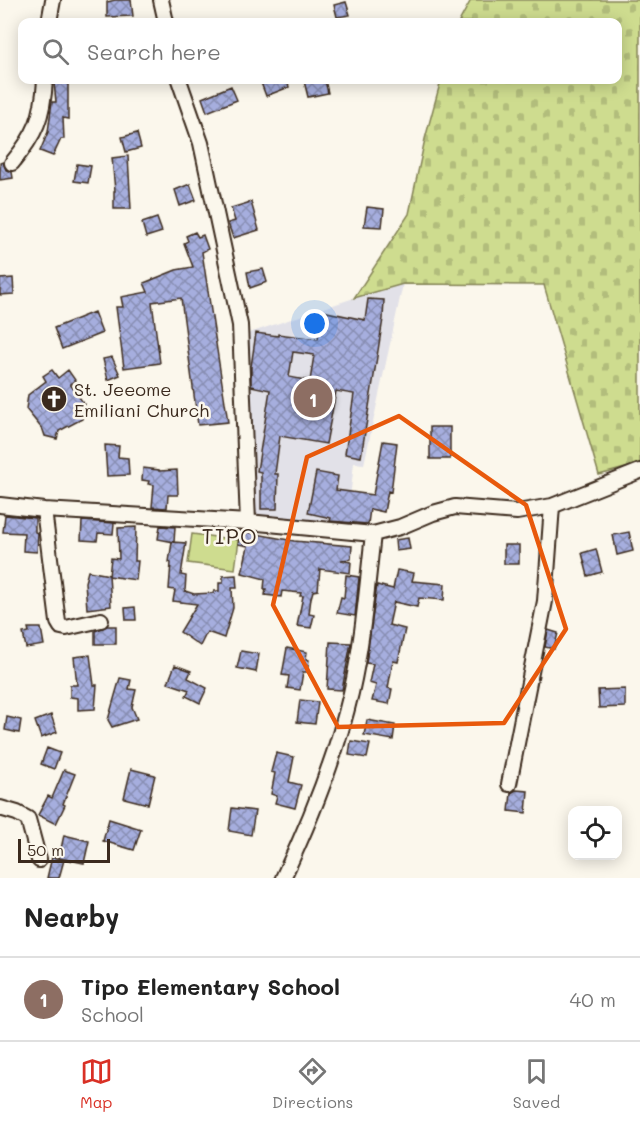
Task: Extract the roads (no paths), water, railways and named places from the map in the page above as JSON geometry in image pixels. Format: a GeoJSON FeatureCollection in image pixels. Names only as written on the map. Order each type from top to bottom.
{"type":"FeatureCollection","features":[{"type":"Feature","properties":{"kind":"street"},"geometry":{"type":"LineString","coordinates":[[50,18],[52,0]]}},
{"type":"Feature","properties":{"kind":"street"},"geometry":{"type":"LineString","coordinates":[[161,0],[164,18]]}},
{"type":"Feature","properties":{"kind":"street"},"geometry":{"type":"LineString","coordinates":[[12,163],[24,149],[40,121],[44,105],[45,84]]}},
{"type":"Feature","properties":{"kind":"street"},"geometry":{"type":"LineString","coordinates":[[180,84],[201,143],[240,325],[248,522]]}},
{"type":"Feature","properties":{"kind":"street"},"geometry":{"type":"LineString","coordinates":[[0,505],[44,510],[248,522],[373,534],[455,507],[518,512],[552,506],[640,471]]}},
{"type":"Feature","properties":{"kind":"street"},"geometry":{"type":"LineString","coordinates":[[509,784],[545,601],[552,506]]}},
{"type":"Feature","properties":{"kind":"street"},"geometry":{"type":"LineString","coordinates":[[44,510],[58,622],[61,627],[66,628],[101,620]]}},
{"type":"Feature","properties":{"kind":"street"},"geometry":{"type":"LineString","coordinates":[[283,878],[326,777],[348,702],[360,643],[373,534]]}},
{"type":"Feature","properties":{"kind":"street"},"geometry":{"type":"LineString","coordinates":[[0,808],[28,819],[39,860]]}},
{"type":"Feature","properties":{"kind":"place","name":"Tipo Elementary School"},"geometry":{"type":"Point","coordinates":[313,398]}},
{"type":"Feature","properties":{"kind":"place","name":"St. Jeeome Emiliani Church"},"geometry":{"type":"Point","coordinates":[54,399]}},
{"type":"Feature","properties":{"kind":"district","name":"TIPO"},"geometry":{"type":"Point","coordinates":[230,535]}}]}
